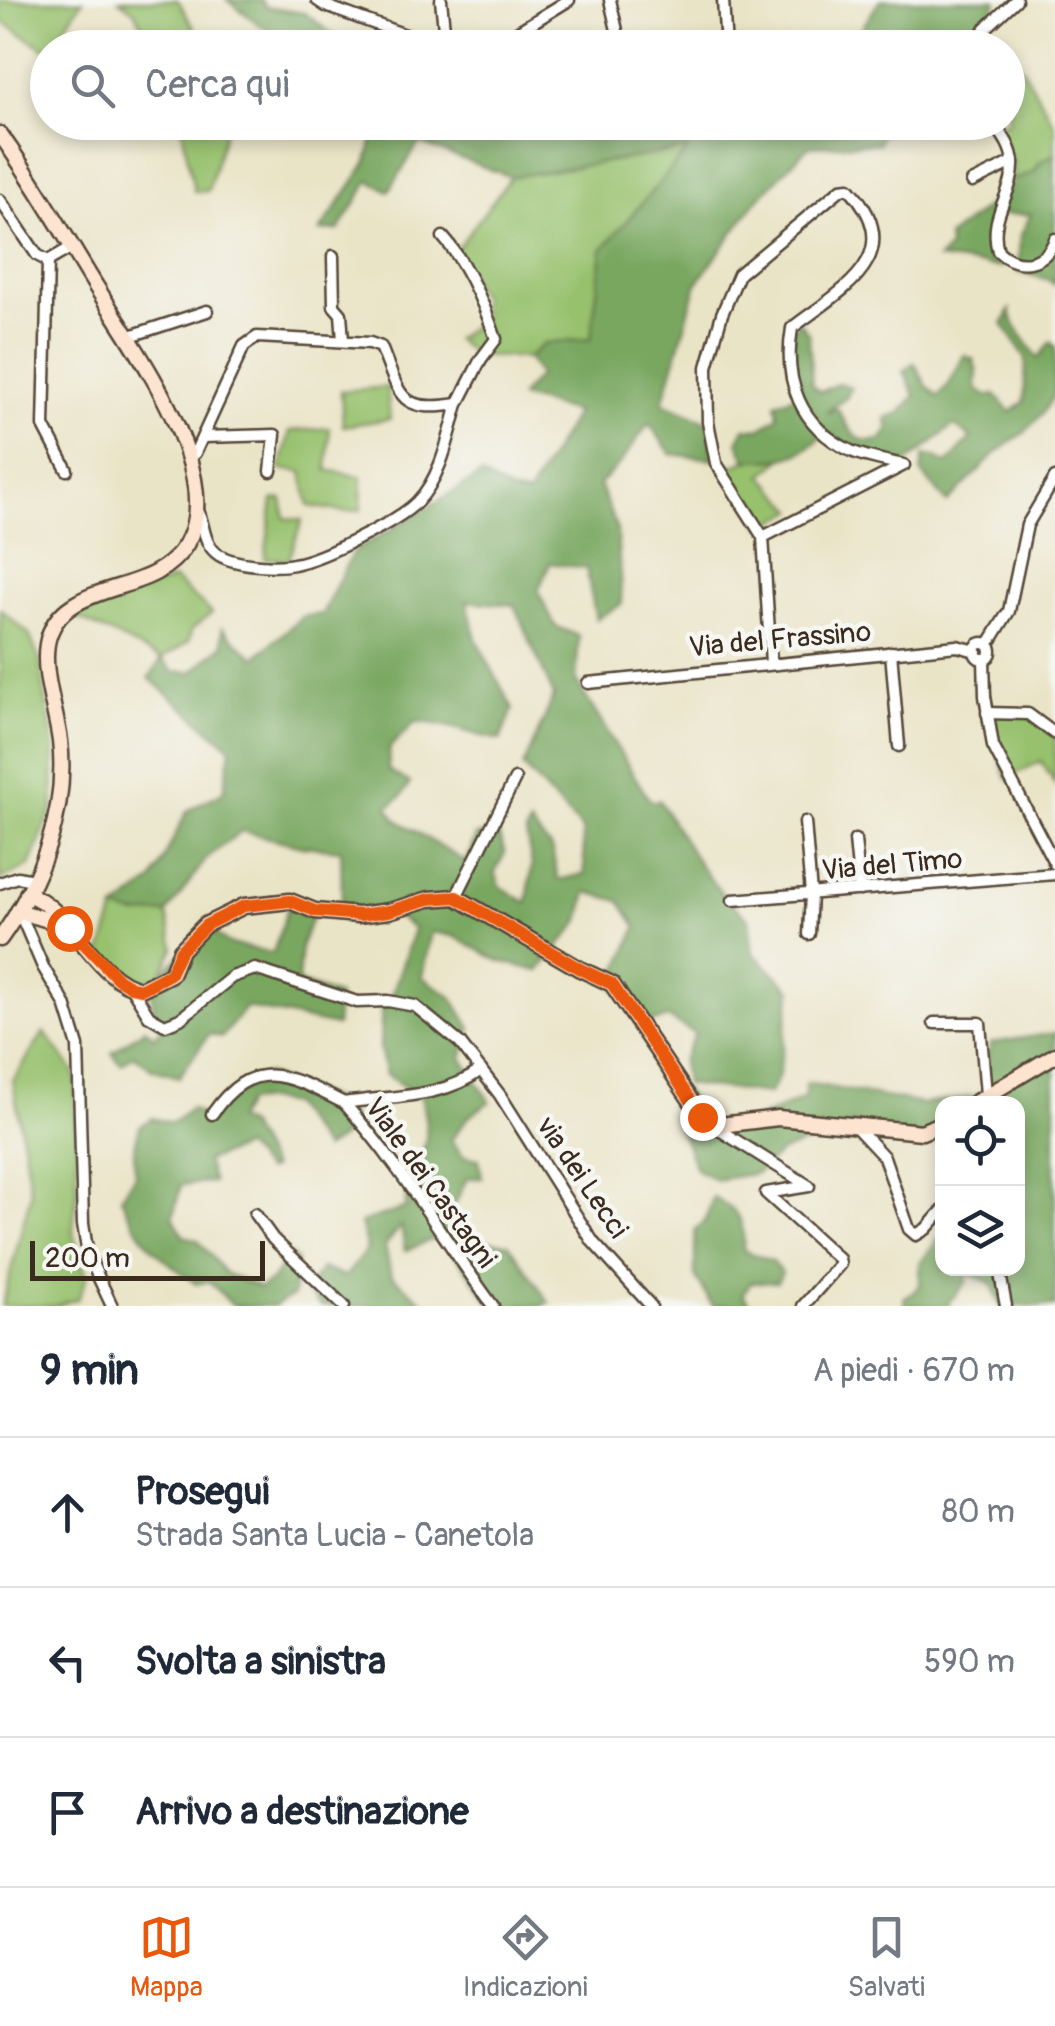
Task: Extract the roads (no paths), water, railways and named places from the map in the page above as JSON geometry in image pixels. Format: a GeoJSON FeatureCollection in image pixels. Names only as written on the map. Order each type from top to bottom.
{"type":"FeatureCollection","features":[{"type":"Feature","properties":{"kind":"street"},"geometry":{"type":"LineString","coordinates":[[317,0],[394,30]]}},
{"type":"Feature","properties":{"kind":"street"},"geometry":{"type":"LineString","coordinates":[[441,0],[443,30]]}},
{"type":"Feature","properties":{"kind":"street"},"geometry":{"type":"LineString","coordinates":[[520,30],[569,0]]}},
{"type":"Feature","properties":{"kind":"street"},"geometry":{"type":"LineString","coordinates":[[610,0],[617,30]]}},
{"type":"Feature","properties":{"kind":"street"},"geometry":{"type":"LineString","coordinates":[[723,0],[725,30]]}},
{"type":"Feature","properties":{"kind":"street"},"geometry":{"type":"LineString","coordinates":[[984,30],[1016,0]]}},
{"type":"Feature","properties":{"kind":"street"},"geometry":{"type":"LineString","coordinates":[[0,134],[165,400],[189,456],[196,507],[208,545],[229,560],[284,565],[313,559],[417,502],[445,449],[458,404],[496,339],[480,296],[455,251],[443,238]]}},
{"type":"Feature","properties":{"kind":"street"},"geometry":{"type":"LineString","coordinates":[[1006,140],[1013,162],[1012,186],[995,223],[998,251],[1019,263],[1036,262],[1050,252],[1055,239]]}},
{"type":"Feature","properties":{"kind":"street"},"geometry":{"type":"LineString","coordinates":[[972,182],[1013,162]]}},
{"type":"Feature","properties":{"kind":"street"},"geometry":{"type":"LineString","coordinates":[[763,537],[904,465],[853,452],[824,434],[796,397],[787,358],[792,328],[858,278],[870,259],[872,227],[863,204],[849,188],[841,189],[739,274],[722,314],[707,367],[708,422],[716,463],[763,537],[771,663]]}},
{"type":"Feature","properties":{"kind":"street"},"geometry":{"type":"LineString","coordinates":[[0,200],[36,255],[48,261]]}},
{"type":"Feature","properties":{"kind":"street"},"geometry":{"type":"LineString","coordinates":[[48,261],[72,246]]}},
{"type":"Feature","properties":{"kind":"street"},"geometry":{"type":"LineString","coordinates":[[333,256],[334,306],[341,314],[344,341]]}},
{"type":"Feature","properties":{"kind":"street"},"geometry":{"type":"LineString","coordinates":[[48,261],[44,426],[66,470]]}},
{"type":"Feature","properties":{"kind":"street"},"geometry":{"type":"LineString","coordinates":[[127,337],[207,311]]}},
{"type":"Feature","properties":{"kind":"street"},"geometry":{"type":"LineString","coordinates":[[189,456],[195,453],[250,339],[257,337],[344,341],[381,347],[397,387],[410,404],[428,408],[458,404]]}},
{"type":"Feature","properties":{"kind":"street"},"geometry":{"type":"LineString","coordinates":[[202,436],[275,435],[271,471]]}},
{"type":"Feature","properties":{"kind":"street"},"geometry":{"type":"LineString","coordinates":[[1055,478],[1026,524],[1009,610],[988,645],[981,644],[980,655],[998,762],[1055,864]]}},
{"type":"Feature","properties":{"kind":"street"},"geometry":{"type":"LineString","coordinates":[[0,939],[42,863],[54,827],[62,775],[46,654],[51,628],[76,602],[155,573],[176,556],[194,528],[196,507]]}},
{"type":"Feature","properties":{"kind":"street","name":"Via del Frassino"},"geometry":{"type":"LineString","coordinates":[[588,683],[957,646],[980,655]]}},
{"type":"Feature","properties":{"kind":"street"},"geometry":{"type":"LineString","coordinates":[[890,652],[899,746]]}},
{"type":"Feature","properties":{"kind":"street"},"geometry":{"type":"LineString","coordinates":[[987,713],[1028,714],[1055,734]]}},
{"type":"Feature","properties":{"kind":"street"},"geometry":{"type":"LineString","coordinates":[[456,897],[516,779]]}},
{"type":"Feature","properties":{"kind":"street"},"geometry":{"type":"LineString","coordinates":[[805,822],[811,894],[809,934]]}},
{"type":"Feature","properties":{"kind":"street"},"geometry":{"type":"LineString","coordinates":[[855,840],[860,890]]}},
{"type":"Feature","properties":{"kind":"street"},"geometry":{"type":"LineString","coordinates":[[35,943],[46,908],[42,863]]}},
{"type":"Feature","properties":{"kind":"street","name":"Via del Timo"},"geometry":{"type":"LineString","coordinates":[[733,900],[1055,874]]}},
{"type":"Feature","properties":{"kind":"street"},"geometry":{"type":"LineString","coordinates":[[0,883],[16,877],[30,887],[46,908],[131,987],[149,1016],[165,1024],[180,1019],[232,977],[255,969],[358,1002],[388,1001],[415,1006],[460,1043],[481,1070]]}},
{"type":"Feature","properties":{"kind":"street"},"geometry":{"type":"LineString","coordinates":[[131,987],[152,986],[170,974],[181,950],[206,925],[244,906],[290,901],[315,911],[360,915],[429,899],[456,897],[612,984],[702,1117],[810,1186],[766,1193],[839,1259],[834,1275],[803,1306]]}},
{"type":"Feature","properties":{"kind":"street"},"geometry":{"type":"LineString","coordinates":[[18,910],[46,908]]}},
{"type":"Feature","properties":{"kind":"street"},"geometry":{"type":"LineString","coordinates":[[18,910],[43,967],[65,1004],[76,1036],[83,1224],[88,1256],[112,1306]]}},
{"type":"Feature","properties":{"kind":"street"},"geometry":{"type":"LineString","coordinates":[[934,1023],[980,1022],[980,1096]]}},
{"type":"Feature","properties":{"kind":"street"},"geometry":{"type":"LineString","coordinates":[[985,1096],[1055,1055]]}},
{"type":"Feature","properties":{"kind":"street","name":"Viale dei Castagni"},"geometry":{"type":"LineString","coordinates":[[344,1104],[438,1091],[481,1070]]}},
{"type":"Feature","properties":{"kind":"street","name":"via dei Lecci"},"geometry":{"type":"LineString","coordinates":[[481,1070],[594,1242],[651,1306]]}},
{"type":"Feature","properties":{"kind":"street"},"geometry":{"type":"LineString","coordinates":[[212,1114],[232,1088],[247,1078],[266,1074],[302,1081],[344,1104]]}},
{"type":"Feature","properties":{"kind":"street","name":"Viale dei Castagni"},"geometry":{"type":"LineString","coordinates":[[344,1104],[418,1194],[441,1236],[493,1306]]}},
{"type":"Feature","properties":{"kind":"street"},"geometry":{"type":"LineString","coordinates":[[712,1126],[778,1118],[922,1132],[935,1126]]}},
{"type":"Feature","properties":{"kind":"street"},"geometry":{"type":"LineString","coordinates":[[854,1124],[884,1157],[909,1229],[916,1235],[935,1219]]}},
{"type":"Feature","properties":{"kind":"street"},"geometry":{"type":"LineString","coordinates":[[255,1214],[274,1239],[344,1306]]}},
{"type":"Feature","properties":{"kind":"street"},"geometry":{"type":"LineString","coordinates":[[1000,1276],[1006,1306]]}}]}
